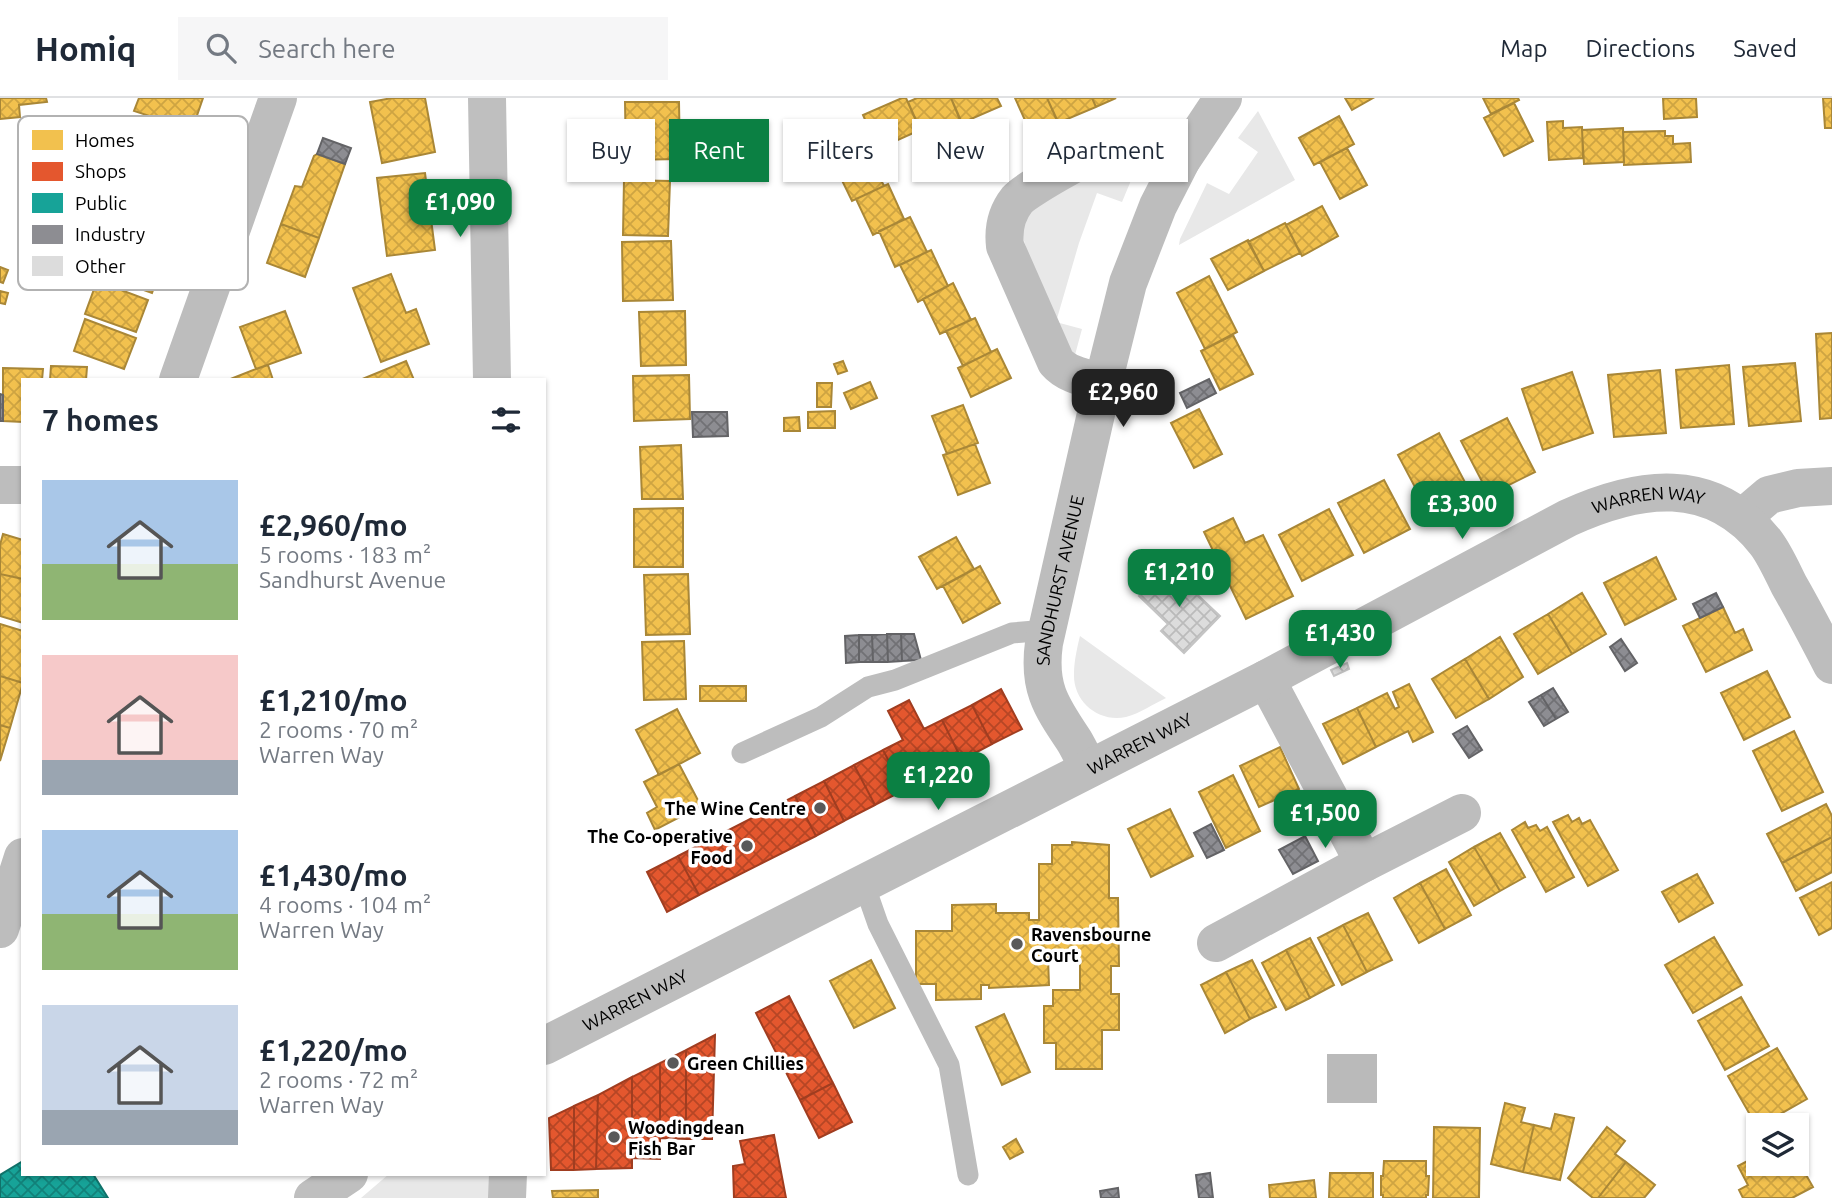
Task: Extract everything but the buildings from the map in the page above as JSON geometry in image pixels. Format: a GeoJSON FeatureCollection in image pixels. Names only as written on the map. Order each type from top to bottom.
{"type":"FeatureCollection","features":[{"type":"Feature","properties":{"kind":"main road"},"geometry":{"type":"LineString","coordinates":[[487,98],[492,378]]}},
{"type":"Feature","properties":{"kind":"main road"},"geometry":{"type":"LineString","coordinates":[[313,1198],[346,1176]]}},
{"type":"Feature","properties":{"kind":"main road"},"geometry":{"type":"LineString","coordinates":[[507,1198],[508,1176]]}},
{"type":"Feature","properties":{"kind":"street"},"geometry":{"type":"LineString","coordinates":[[248,183],[278,98]]}},
{"type":"Feature","properties":{"kind":"street","name":"SANDHURST AVENUE"},"geometry":{"type":"LineString","coordinates":[[1188,150],[1223,98]]}},
{"type":"Feature","properties":{"kind":"street"},"geometry":{"type":"LineString","coordinates":[[1045,182],[1024,193],[1007,217],[1005,246],[1056,362],[1073,374],[1103,383]]}},
{"type":"Feature","properties":{"kind":"street","name":"SANDHURST AVENUE"},"geometry":{"type":"LineString","coordinates":[[1089,768],[1046,694],[1042,667],[1047,630],[1128,283],[1158,205],[1170,182]]}},
{"type":"Feature","properties":{"kind":"street"},"geometry":{"type":"LineString","coordinates":[[179,378],[210,290]]}},
{"type":"Feature","properties":{"kind":"street"},"geometry":{"type":"LineString","coordinates":[[0,485],[21,485]]}},
{"type":"Feature","properties":{"kind":"street"},"geometry":{"type":"LineString","coordinates":[[1742,519],[1769,495],[1798,488],[1832,486]]}},
{"type":"Feature","properties":{"kind":"street","name":"WARREN WAY"},"geometry":{"type":"LineString","coordinates":[[546,1045],[1266,679],[1597,505],[1626,496],[1671,492],[1723,506],[1742,519],[1767,544],[1832,664]]}},
{"type":"Feature","properties":{"kind":"street"},"geometry":{"type":"LineString","coordinates":[[1266,679],[1364,863]]}},
{"type":"Feature","properties":{"kind":"street"},"geometry":{"type":"LineString","coordinates":[[1216,943],[1462,813]]}},
{"type":"Feature","properties":{"kind":"street"},"geometry":{"type":"LineString","coordinates":[[0,929],[21,863]]}},
{"type":"Feature","properties":{"kind":"lane"},"geometry":{"type":"LineString","coordinates":[[742,754],[821,717],[868,687],[895,680],[1012,633],[1047,630]]}},
{"type":"Feature","properties":{"kind":"lane"},"geometry":{"type":"LineString","coordinates":[[863,884],[878,924],[949,1065],[968,1175]]}},
{"type":"Feature","properties":{"kind":"shaded area"},"geometry":{"type":"Polygon","coordinates":[[[1258,111],[1295,180],[1179,245],[1207,183],[1229,194],[1258,152],[1238,138],[1258,111]]]}},
{"type":"Feature","properties":{"kind":"shaded area"},"geometry":{"type":"Polygon","coordinates":[[[1073,182],[1130,182],[1122,202],[1097,193],[1079,243],[1056,322],[1082,329],[1072,366],[1056,348],[1017,217],[1073,182]]]}},
{"type":"Feature","properties":{"kind":"shaded area"},"geometry":{"type":"Polygon","coordinates":[[[1080,636],[1166,698],[1126,717],[1106,717],[1090,708],[1078,693],[1075,684],[1080,636]]]}},
{"type":"Feature","properties":{"kind":"shaded area"},"geometry":{"type":"Polygon","coordinates":[[[1327,1054],[1377,1054],[1377,1103],[1327,1103],[1327,1054]]]}},
{"type":"Feature","properties":{"kind":"shaded area"},"geometry":{"type":"Polygon","coordinates":[[[387,1176],[489,1176],[489,1198],[361,1198],[387,1176]]]}},
{"type":"Feature","properties":{"kind":"place","name":"The Wine Centre"},"geometry":{"type":"Point","coordinates":[820,808]}},
{"type":"Feature","properties":{"kind":"place","name":"The Co-operative Food"},"geometry":{"type":"Point","coordinates":[747,846]}},
{"type":"Feature","properties":{"kind":"place","name":"Ravensbourne Court"},"geometry":{"type":"Point","coordinates":[1017,944]}},
{"type":"Feature","properties":{"kind":"place","name":"Green Chillies"},"geometry":{"type":"Point","coordinates":[673,1063]}},
{"type":"Feature","properties":{"kind":"place","name":"Woodingdean Fish Bar"},"geometry":{"type":"Point","coordinates":[614,1137]}}]}
